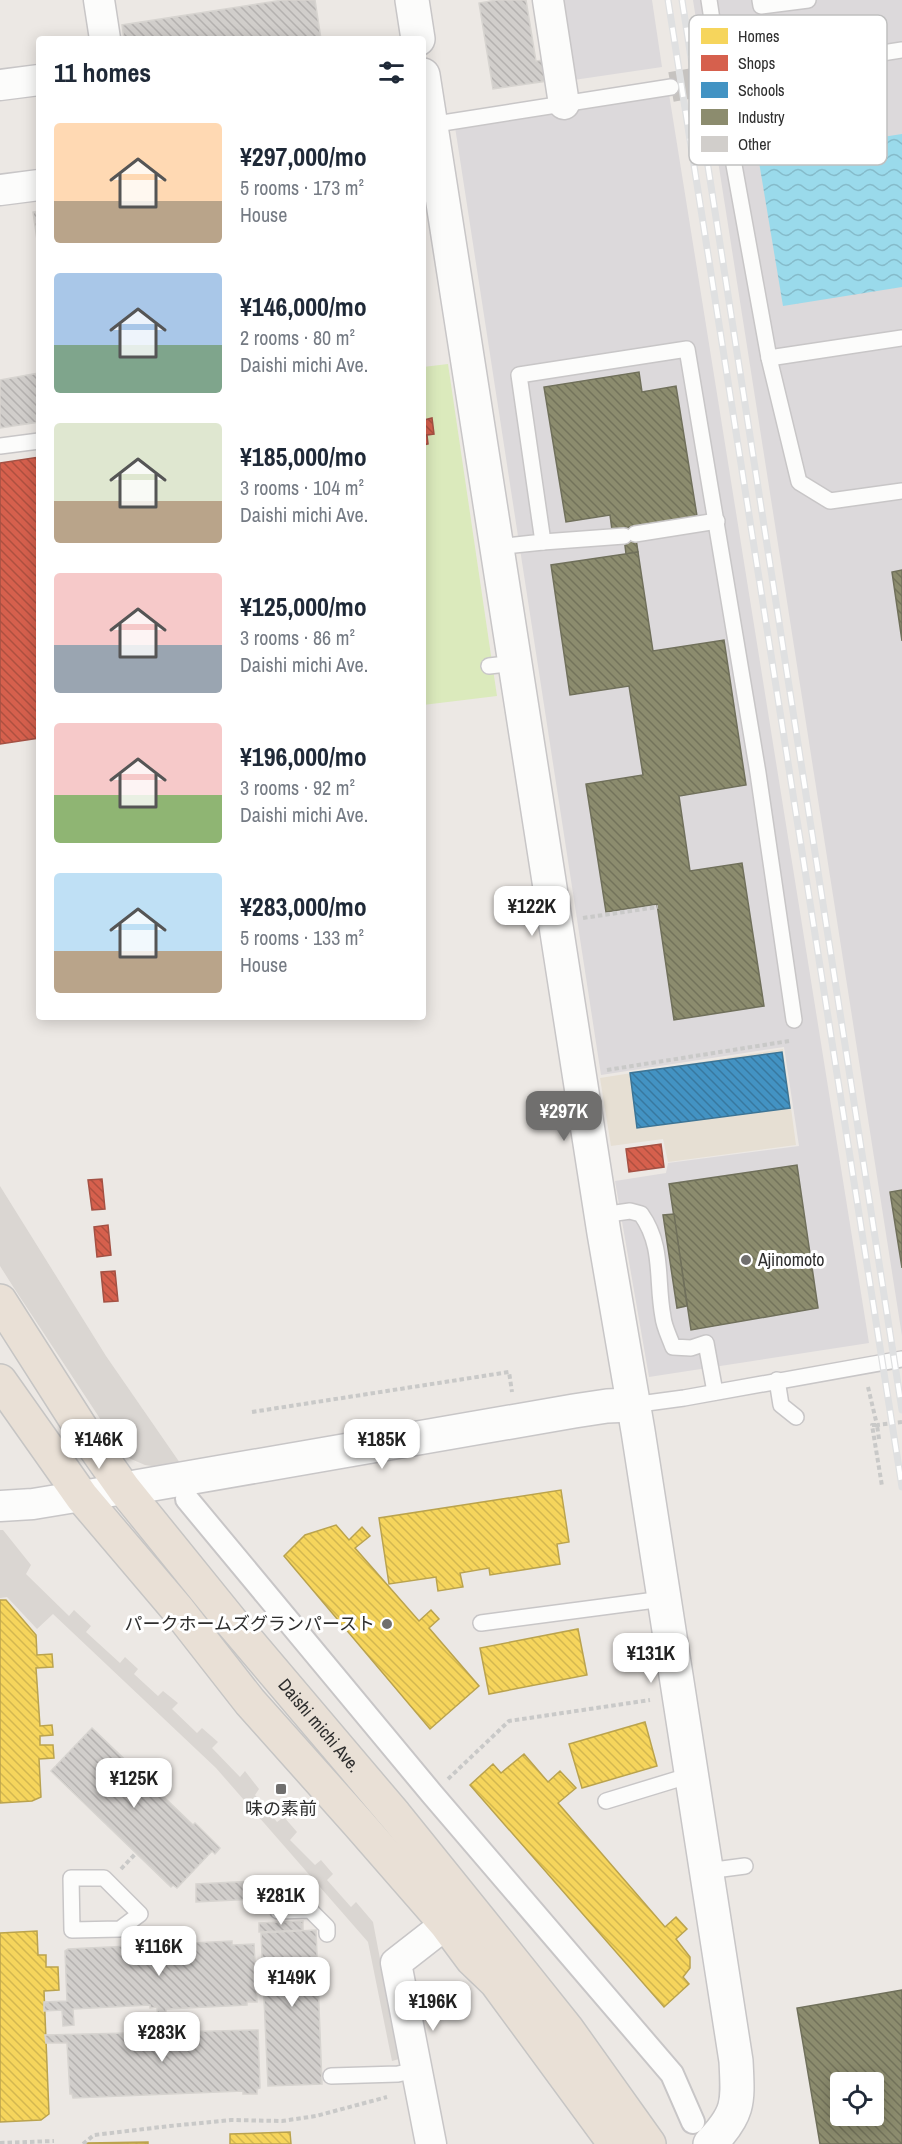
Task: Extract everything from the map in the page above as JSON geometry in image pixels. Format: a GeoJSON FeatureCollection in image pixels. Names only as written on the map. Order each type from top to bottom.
{"type":"FeatureCollection","features":[{"type":"Feature","properties":{"kind":"highway","name":"Daishi michi Ave."},"geometry":{"type":"LineString","coordinates":[[0,1301],[81,1428],[124,1489],[495,1939],[567,2029],[649,2144]]}},
{"type":"Feature","properties":{"kind":"highway","name":"Daishi michi Ave."},"geometry":{"type":"LineString","coordinates":[[0,1381],[52,1458],[82,1497],[178,1610],[250,1702],[446,1924],[472,1959],[496,1982],[615,2144]]}},
{"type":"Feature","properties":{"kind":"street"},"geometry":{"type":"LineString","coordinates":[[99,0],[105,36]]}},
{"type":"Feature","properties":{"kind":"street"},"geometry":{"type":"LineString","coordinates":[[412,0],[418,36]]}},
{"type":"Feature","properties":{"kind":"street"},"geometry":{"type":"LineString","coordinates":[[548,0],[564,104]]}},
{"type":"Feature","properties":{"kind":"street"},"geometry":{"type":"LineString","coordinates":[[0,85],[36,80]]}},
{"type":"Feature","properties":{"kind":"street"},"geometry":{"type":"LineString","coordinates":[[187,1499],[432,1794],[672,2074],[702,2133],[733,2117],[738,2094],[736,2061],[707,1871],[602,1215],[502,664],[497,548],[427,125]]}},
{"type":"Feature","properties":{"kind":"street"},"geometry":{"type":"LineString","coordinates":[[0,190],[36,184]]}},
{"type":"Feature","properties":{"kind":"street"},"geometry":{"type":"LineString","coordinates":[[0,1506],[82,1497],[585,1409],[632,1405]]}},
{"type":"Feature","properties":{"kind":"street"},"geometry":{"type":"LineString","coordinates":[[431,2144],[396,1963],[446,1924]]}},
{"type":"Feature","properties":{"kind":"lane"},"geometry":{"type":"LineString","coordinates":[[708,0],[710,15]]}},
{"type":"Feature","properties":{"kind":"lane"},"geometry":{"type":"LineString","coordinates":[[760,0],[761,6],[808,0]]}},
{"type":"Feature","properties":{"kind":"lane"},"geometry":{"type":"LineString","coordinates":[[887,52],[902,50]]}},
{"type":"Feature","properties":{"kind":"lane"},"geometry":{"type":"LineString","coordinates":[[427,125],[671,87]]}},
{"type":"Feature","properties":{"kind":"lane"},"geometry":{"type":"LineString","coordinates":[[734,165],[769,358],[799,482],[830,501],[902,491]]}},
{"type":"Feature","properties":{"kind":"lane"},"geometry":{"type":"LineString","coordinates":[[769,358],[902,338]]}},
{"type":"Feature","properties":{"kind":"lane"},"geometry":{"type":"LineString","coordinates":[[543,542],[519,375],[687,349],[758,773],[794,1020]]}},
{"type":"Feature","properties":{"kind":"lane"},"geometry":{"type":"LineString","coordinates":[[0,446],[36,441]]}},
{"type":"Feature","properties":{"kind":"lane"},"geometry":{"type":"LineString","coordinates":[[497,548],[630,535],[717,521]]}},
{"type":"Feature","properties":{"kind":"lane"},"geometry":{"type":"LineString","coordinates":[[602,1215],[630,1211],[641,1214],[650,1227],[657,1253],[663,1318],[673,1347],[691,1348],[706,1343],[715,1392]]}},
{"type":"Feature","properties":{"kind":"lane"},"geometry":{"type":"LineString","coordinates":[[632,1405],[902,1359]]}},
{"type":"Feature","properties":{"kind":"lane"},"geometry":{"type":"LineString","coordinates":[[777,1380],[781,1405],[796,1417]]}},
{"type":"Feature","properties":{"kind":"lane"},"geometry":{"type":"LineString","coordinates":[[481,1623],[663,1599]]}},
{"type":"Feature","properties":{"kind":"lane"},"geometry":{"type":"LineString","coordinates":[[606,1801],[691,1775]]}},
{"type":"Feature","properties":{"kind":"lane"},"geometry":{"type":"LineString","coordinates":[[707,1871],[746,1866]]}},
{"type":"Feature","properties":{"kind":"lane"},"geometry":{"type":"LineString","coordinates":[[71,1878],[104,1878],[140,1914],[120,1929],[72,1930],[71,1878]]}},
{"type":"Feature","properties":{"kind":"lane"},"geometry":{"type":"LineString","coordinates":[[278,1911],[310,1910],[327,1927],[327,1934]]}},
{"type":"Feature","properties":{"kind":"lane"},"geometry":{"type":"LineString","coordinates":[[331,2076],[398,2074],[418,2079]]}},
{"type":"Feature","properties":{"kind":"path"},"geometry":{"type":"LineString","coordinates":[[573,919],[658,907]]}},
{"type":"Feature","properties":{"kind":"path"},"geometry":{"type":"LineString","coordinates":[[597,1071],[795,1040]]}},
{"type":"Feature","properties":{"kind":"path"},"geometry":{"type":"LineString","coordinates":[[252,1412],[509,1372],[513,1402]]}},
{"type":"Feature","properties":{"kind":"path"},"geometry":{"type":"LineString","coordinates":[[868,1386],[879,1439]]}},
{"type":"Feature","properties":{"kind":"path"},"geometry":{"type":"LineString","coordinates":[[882,1486],[872,1425],[902,1422]]}},
{"type":"Feature","properties":{"kind":"path"},"geometry":{"type":"LineString","coordinates":[[432,1794],[509,1721],[660,1698]]}},
{"type":"Feature","properties":{"kind":"path"},"geometry":{"type":"LineString","coordinates":[[83,2144],[94,2135],[160,2127],[231,2120],[282,2121],[316,2116],[418,2079]]}},
{"type":"Feature","properties":{"kind":"path"},"geometry":{"type":"LineString","coordinates":[[0,2143],[54,2141]]}},
{"type":"Feature","properties":{"kind":"shaded area"},"geometry":{"type":"Polygon","coordinates":[[[555,0],[652,0],[662,67],[567,81],[555,0]]]}},
{"type":"Feature","properties":{"kind":"shaded area"},"geometry":{"type":"Polygon","coordinates":[[[693,0],[902,0],[902,1336],[719,165],[887,165],[887,15],[695,15],[693,0]]]}},
{"type":"Feature","properties":{"kind":"shaded area"},"geometry":{"type":"Polygon","coordinates":[[[669,94],[869,1343],[649,1377],[615,1181],[666,1173],[668,1163],[799,1146],[784,1047],[601,1075],[455,127],[669,94]]]}},
{"type":"Feature","properties":{"kind":"shaded area"},"geometry":{"type":"Polygon","coordinates":[[[783,1049],[796,1145],[668,1162],[663,1139],[611,1146],[600,1078],[783,1049]]]}},
{"type":"Feature","properties":{"kind":"shaded area"},"geometry":{"type":"Polygon","coordinates":[[[0,1186],[106,1356],[180,1463],[158,1467],[145,1465],[122,1452],[14,1288],[0,1266],[0,1186]]]}},
{"type":"Feature","properties":{"kind":"shaded area"},"geometry":{"type":"Polygon","coordinates":[[[0,1530],[3,1530],[31,1565],[26,1574],[69,1616],[74,1610],[91,1626],[86,1632],[120,1663],[125,1657],[138,1669],[134,1674],[158,1696],[163,1691],[178,1703],[172,1709],[197,1733],[202,1728],[218,1742],[212,1748],[240,1777],[245,1771],[259,1789],[255,1795],[277,1822],[284,1817],[297,1832],[290,1840],[315,1865],[321,1860],[333,1874],[327,1880],[351,1907],[356,1902],[373,1922],[399,2059],[392,2061],[368,1942],[216,1768],[53,1614],[37,1629],[7,1597],[0,1598],[0,1530]]]}},
{"type":"Feature","properties":{"kind":"green space"},"geometry":{"type":"Polygon","coordinates":[[[448,364],[497,696],[426,705],[426,367],[448,364]]]}},
{"type":"Feature","properties":{"kind":"water"},"geometry":{"type":"Polygon","coordinates":[[[902,134],[902,287],[783,306],[760,165],[887,165],[887,136],[902,134]]]}},
{"type":"Feature","properties":{"kind":"building: Homes"},"geometry":{"type":"Polygon","coordinates":[[[561,1490],[569,1542],[557,1544],[560,1564],[490,1575],[489,1568],[460,1573],[463,1587],[438,1591],[436,1577],[389,1584],[379,1518],[561,1490]]]}},
{"type":"Feature","properties":{"kind":"building: Homes","name":"パークホームズグランパースト"},"geometry":{"type":"Polygon","coordinates":[[[336,1525],[349,1540],[362,1527],[370,1536],[355,1548],[419,1621],[431,1610],[439,1619],[429,1628],[479,1686],[430,1729],[284,1556],[305,1535],[336,1525]]]}},
{"type":"Feature","properties":{"kind":"building: Homes"},"geometry":{"type":"Polygon","coordinates":[[[0,1600],[6,1600],[36,1635],[37,1655],[52,1654],[53,1667],[36,1668],[40,1726],[52,1725],[53,1735],[40,1736],[40,1745],[53,1745],[54,1758],[39,1759],[41,1797],[32,1801],[0,1803],[0,1600]]]}},
{"type":"Feature","properties":{"kind":"building: Homes"},"geometry":{"type":"Polygon","coordinates":[[[578,1629],[587,1675],[489,1694],[480,1648],[578,1629]]]}},
{"type":"Feature","properties":{"kind":"building: Homes"},"geometry":{"type":"Polygon","coordinates":[[[645,1722],[657,1766],[582,1788],[569,1744],[645,1722]]]}},
{"type":"Feature","properties":{"kind":"building: Homes"},"geometry":{"type":"Polygon","coordinates":[[[524,1754],[548,1782],[560,1771],[576,1788],[558,1803],[665,1927],[676,1917],[687,1929],[676,1939],[690,1957],[690,1968],[683,1977],[689,1984],[664,2007],[470,1785],[493,1764],[501,1773],[524,1754]]]}},
{"type":"Feature","properties":{"kind":"building: Homes"},"geometry":{"type":"Polygon","coordinates":[[[37,1931],[38,1955],[46,1955],[46,1967],[58,1967],[59,1990],[44,1991],[49,2114],[41,2120],[0,2122],[0,1933],[37,1931]]]}},
{"type":"Feature","properties":{"kind":"building: Homes"},"geometry":{"type":"Polygon","coordinates":[[[290,2132],[291,2144],[230,2144],[230,2134],[290,2132]]]}},
{"type":"Feature","properties":{"kind":"building: Homes"},"geometry":{"type":"Polygon","coordinates":[[[148,2142],[148,2144],[86,2144],[86,2143],[148,2142]]]}},
{"type":"Feature","properties":{"kind":"building: Shops"},"geometry":{"type":"Polygon","coordinates":[[[432,418],[434,434],[427,435],[428,444],[426,444],[426,420],[432,418]]]}},
{"type":"Feature","properties":{"kind":"building: Shops"},"geometry":{"type":"Polygon","coordinates":[[[36,457],[36,738],[0,744],[0,463],[36,457]]]}},
{"type":"Feature","properties":{"kind":"building: Shops"},"geometry":{"type":"Polygon","coordinates":[[[661,1144],[664,1167],[629,1172],[626,1149],[661,1144]]]}},
{"type":"Feature","properties":{"kind":"building: Shops"},"geometry":{"type":"Polygon","coordinates":[[[102,1179],[105,1209],[92,1210],[88,1180],[102,1179]]]}},
{"type":"Feature","properties":{"kind":"building: Shops"},"geometry":{"type":"Polygon","coordinates":[[[108,1225],[111,1255],[97,1257],[94,1227],[108,1225]]]}},
{"type":"Feature","properties":{"kind":"building: Shops"},"geometry":{"type":"Polygon","coordinates":[[[115,1271],[118,1301],[104,1302],[101,1272],[115,1271]]]}},
{"type":"Feature","properties":{"kind":"building: Schools"},"geometry":{"type":"Polygon","coordinates":[[[782,1052],[790,1108],[637,1128],[630,1073],[782,1052]]]}},
{"type":"Feature","properties":{"kind":"building: Industry"},"geometry":{"type":"Polygon","coordinates":[[[639,372],[642,392],[676,386],[697,516],[612,530],[610,515],[566,522],[544,387],[639,372]]]}},
{"type":"Feature","properties":{"kind":"building: Industry"},"geometry":{"type":"Polygon","coordinates":[[[634,526],[638,552],[626,554],[623,529],[634,526]]]}},
{"type":"Feature","properties":{"kind":"building: Industry"},"geometry":{"type":"Polygon","coordinates":[[[638,552],[653,651],[724,640],[746,785],[679,796],[690,871],[742,863],[764,1006],[674,1020],[657,904],[606,912],[586,784],[643,775],[629,686],[570,695],[551,565],[638,552]]]}},
{"type":"Feature","properties":{"kind":"building: Industry"},"geometry":{"type":"Polygon","coordinates":[[[902,570],[902,641],[892,572],[902,570]]]}},
{"type":"Feature","properties":{"kind":"building: Industry","name":"Ajinomoto"},"geometry":{"type":"Polygon","coordinates":[[[797,1165],[818,1308],[691,1330],[669,1184],[797,1165]]]}},
{"type":"Feature","properties":{"kind":"building: Industry"},"geometry":{"type":"Polygon","coordinates":[[[902,1190],[902,1268],[890,1192],[902,1190]]]}},
{"type":"Feature","properties":{"kind":"building: Industry"},"geometry":{"type":"Polygon","coordinates":[[[674,1214],[687,1306],[677,1308],[663,1215],[674,1214]]]}},
{"type":"Feature","properties":{"kind":"building: Industry"},"geometry":{"type":"Polygon","coordinates":[[[902,1990],[902,2144],[820,2144],[797,2008],[902,1990]]]}},
{"type":"Feature","properties":{"kind":"building: Other"},"geometry":{"type":"Polygon","coordinates":[[[283,0],[315,0],[321,36],[124,36],[122,25],[283,0]]]}},
{"type":"Feature","properties":{"kind":"building: Other"},"geometry":{"type":"Polygon","coordinates":[[[497,0],[526,0],[536,61],[544,60],[547,81],[493,89],[479,3],[497,0]]]}},
{"type":"Feature","properties":{"kind":"building: Other"},"geometry":{"type":"Polygon","coordinates":[[[33,212],[36,212],[36,233],[33,212]]]}},
{"type":"Feature","properties":{"kind":"building: Other"},"geometry":{"type":"Polygon","coordinates":[[[36,374],[36,422],[0,428],[0,380],[36,374]]]}},
{"type":"Feature","properties":{"kind":"building: Other"},"geometry":{"type":"Polygon","coordinates":[[[92,1728],[220,1848],[215,1854],[212,1851],[177,1888],[173,1885],[171,1887],[51,1771],[92,1728]]]}},
{"type":"Feature","properties":{"kind":"building: Other"},"geometry":{"type":"Polygon","coordinates":[[[277,1880],[277,1898],[196,1902],[196,1884],[277,1880]]]}},
{"type":"Feature","properties":{"kind":"building: Other"},"geometry":{"type":"Polygon","coordinates":[[[303,1921],[303,1930],[259,1932],[259,1923],[303,1921]]]}},
{"type":"Feature","properties":{"kind":"building: Other"},"geometry":{"type":"Polygon","coordinates":[[[316,1930],[322,2084],[268,2086],[261,1933],[316,1930]]]}},
{"type":"Feature","properties":{"kind":"building: Other"},"geometry":{"type":"Polygon","coordinates":[[[232,1941],[232,1945],[254,1944],[257,2002],[247,2002],[247,2005],[166,2009],[166,2021],[158,2021],[157,2007],[150,2008],[150,2005],[73,2009],[74,2025],[63,2026],[62,2010],[44,2011],[44,2002],[67,2001],[65,1951],[68,1949],[232,1941]]]}},
{"type":"Feature","properties":{"kind":"building: Other"},"geometry":{"type":"Polygon","coordinates":[[[258,2030],[260,2088],[257,2089],[257,2094],[243,2094],[243,2091],[73,2098],[70,2094],[67,2043],[46,2043],[45,2035],[258,2030]]]}},
{"type":"Feature","properties":{"kind":"tunnel"},"geometry":{"type":"LineString","coordinates":[[671,87],[689,84]]}},
{"type":"Feature","properties":{"kind":"railway"},"geometry":{"type":"LineString","coordinates":[[668,0],[689,133]]}},
{"type":"Feature","properties":{"kind":"railway"},"geometry":{"type":"LineString","coordinates":[[682,0],[689,45]]}},
{"type":"Feature","properties":{"kind":"railway"},"geometry":{"type":"LineString","coordinates":[[694,165],[902,1487]]}},
{"type":"Feature","properties":{"kind":"railway"},"geometry":{"type":"LineString","coordinates":[[708,165],[902,1410]]}},
{"type":"Feature","properties":{"kind":"place","name":"Ajinomoto"},"geometry":{"type":"Point","coordinates":[746,1260]}},
{"type":"Feature","properties":{"kind":"place","name":"パークホームズグランパースト"},"geometry":{"type":"Point","coordinates":[387,1624]}},
{"type":"Feature","properties":{"kind":"place","name":"味の素前"},"geometry":{"type":"Point","coordinates":[281,1789]}}]}
